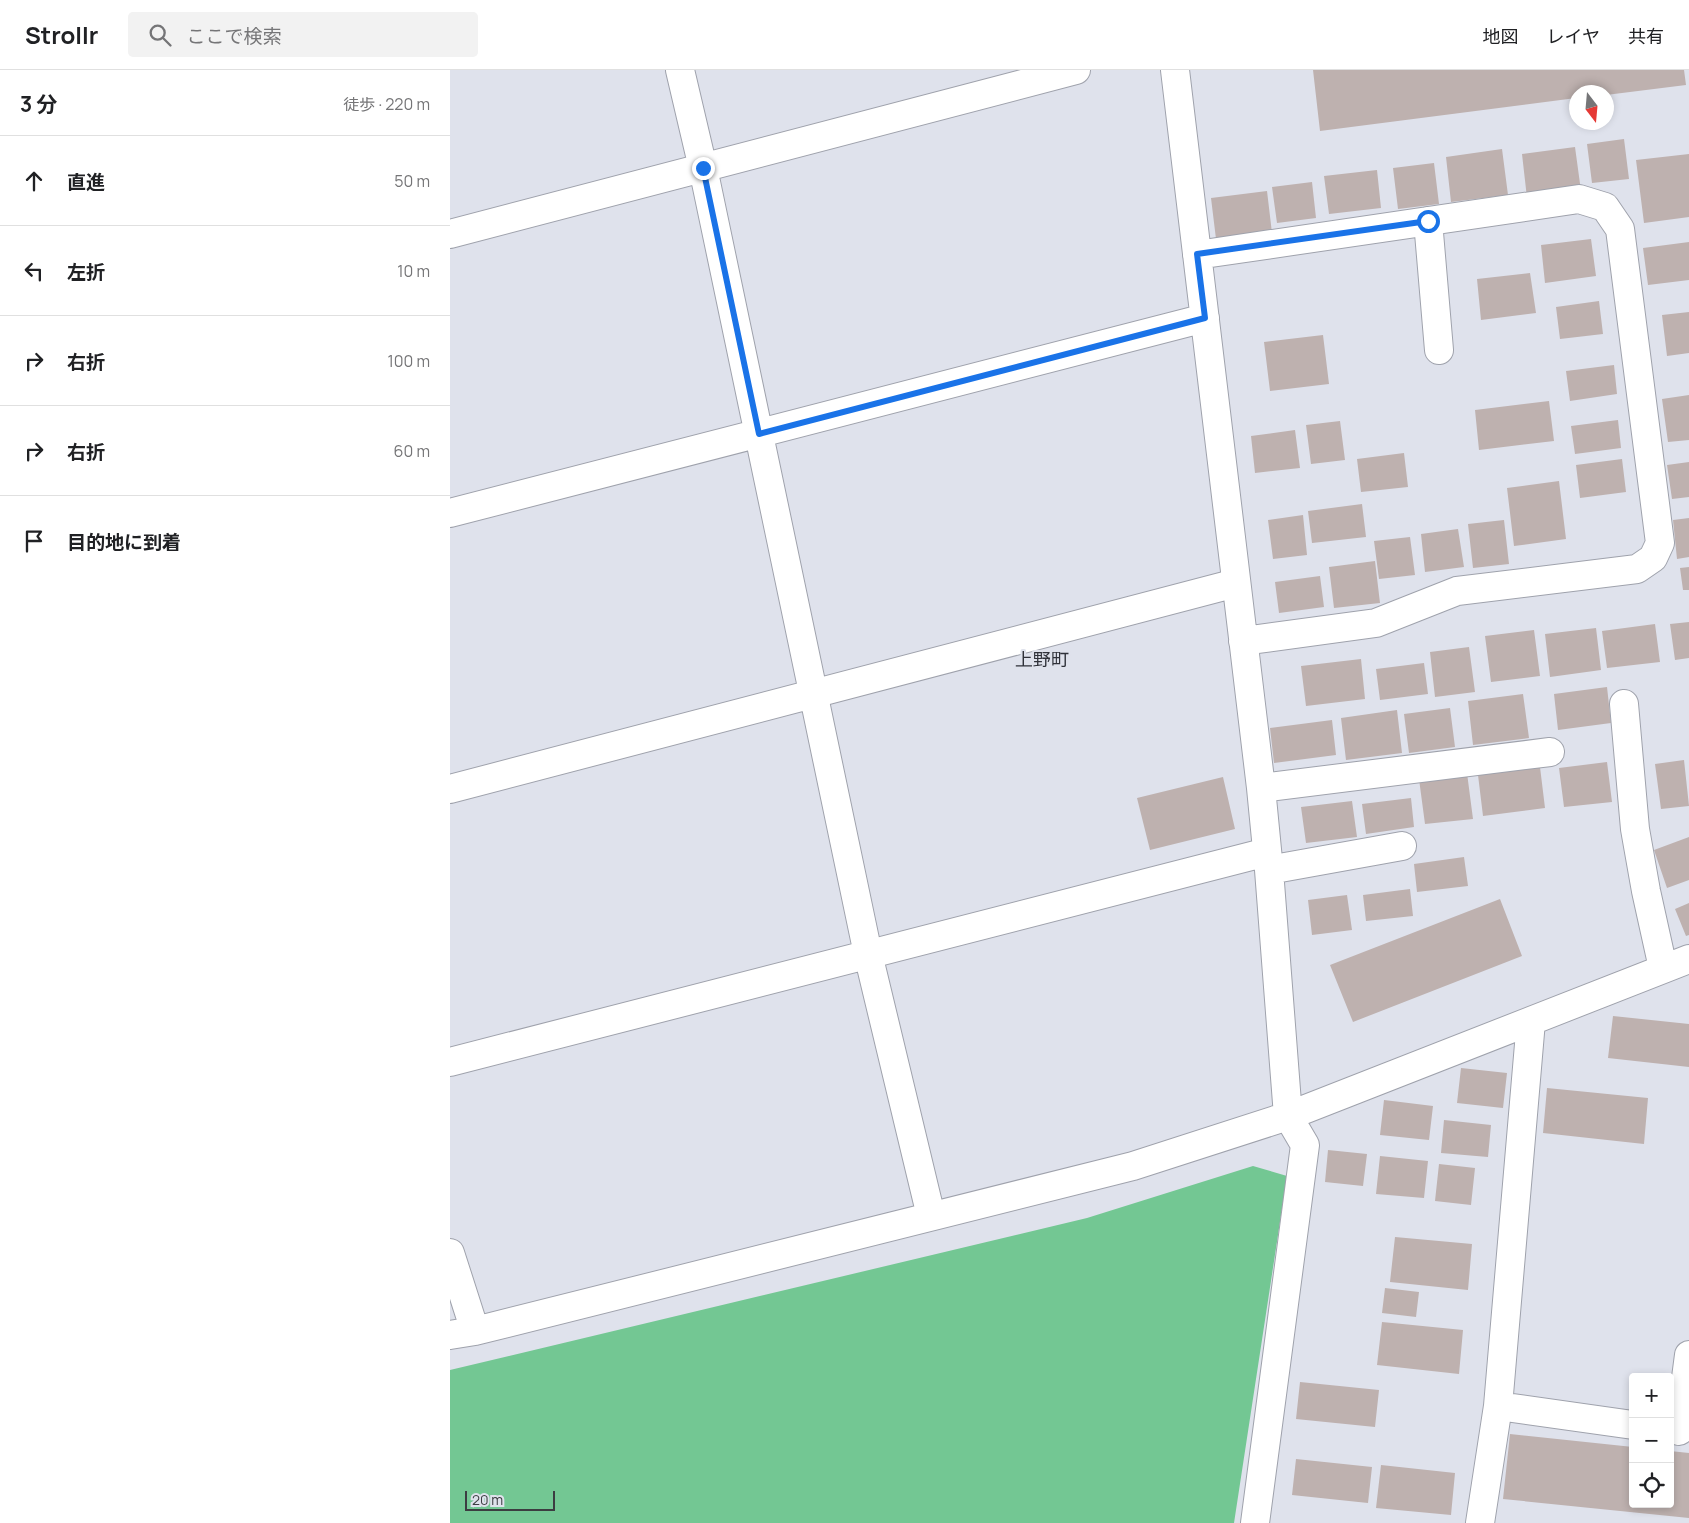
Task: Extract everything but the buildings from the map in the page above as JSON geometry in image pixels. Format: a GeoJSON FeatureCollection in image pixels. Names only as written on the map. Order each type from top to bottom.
{"type":"FeatureCollection","features":[{"type":"Feature","properties":{"kind":"street"},"geometry":{"type":"LineString","coordinates":[[680,70],[703,168],[868,954],[931,1216]]}},
{"type":"Feature","properties":{"kind":"street"},"geometry":{"type":"LineString","coordinates":[[450,234],[1076,70]]}},
{"type":"Feature","properties":{"kind":"street"},"geometry":{"type":"LineString","coordinates":[[1175,70],[1261,788],[1288,1116],[1305,1145],[1255,1523]]}},
{"type":"Feature","properties":{"kind":"street"},"geometry":{"type":"LineString","coordinates":[[1197,254],[1579,199],[1605,207],[1620,229],[1660,543],[1653,558],[1637,569],[1456,591],[1376,623],[1243,641]]}},
{"type":"Feature","properties":{"kind":"street"},"geometry":{"type":"LineString","coordinates":[[1428,221],[1439,350]]}},
{"type":"Feature","properties":{"kind":"street"},"geometry":{"type":"LineString","coordinates":[[450,513],[1205,318]]}},
{"type":"Feature","properties":{"kind":"street"},"geometry":{"type":"LineString","coordinates":[[450,789],[815,695],[1236,583]]}},
{"type":"Feature","properties":{"kind":"street"},"geometry":{"type":"LineString","coordinates":[[1624,704],[1635,829],[1663,968]]}},
{"type":"Feature","properties":{"kind":"street"},"geometry":{"type":"LineString","coordinates":[[1261,788],[1550,752]]}},
{"type":"Feature","properties":{"kind":"street"},"geometry":{"type":"LineString","coordinates":[[450,1062],[868,954],[1268,861],[1402,846]]}},
{"type":"Feature","properties":{"kind":"street"},"geometry":{"type":"LineString","coordinates":[[450,1253],[463,1333],[1134,1166],[1288,1116],[1689,959]]}},
{"type":"Feature","properties":{"kind":"street"},"geometry":{"type":"LineString","coordinates":[[1480,1523],[1498,1406],[1531,1021]]}},
{"type":"Feature","properties":{"kind":"street"},"geometry":{"type":"LineString","coordinates":[[1680,1431],[1689,1354]]}},
{"type":"Feature","properties":{"kind":"street"},"geometry":{"type":"LineString","coordinates":[[1498,1406],[1629,1424]]}},
{"type":"Feature","properties":{"kind":"green space"},"geometry":{"type":"Polygon","coordinates":[[[1253,1166],[1287,1176],[1234,1523],[450,1523],[450,1370],[1087,1218],[1253,1166]]]}},
{"type":"Feature","properties":{"kind":"district","name":"上野町"},"geometry":{"type":"Point","coordinates":[1042,659]}},
{"type":"Feature","properties":{"kind":"route"},"geometry":{"type":"LineString","coordinates":[[703,168],[759,434],[1205,318],[1197,254],[1428,221]]}}]}
